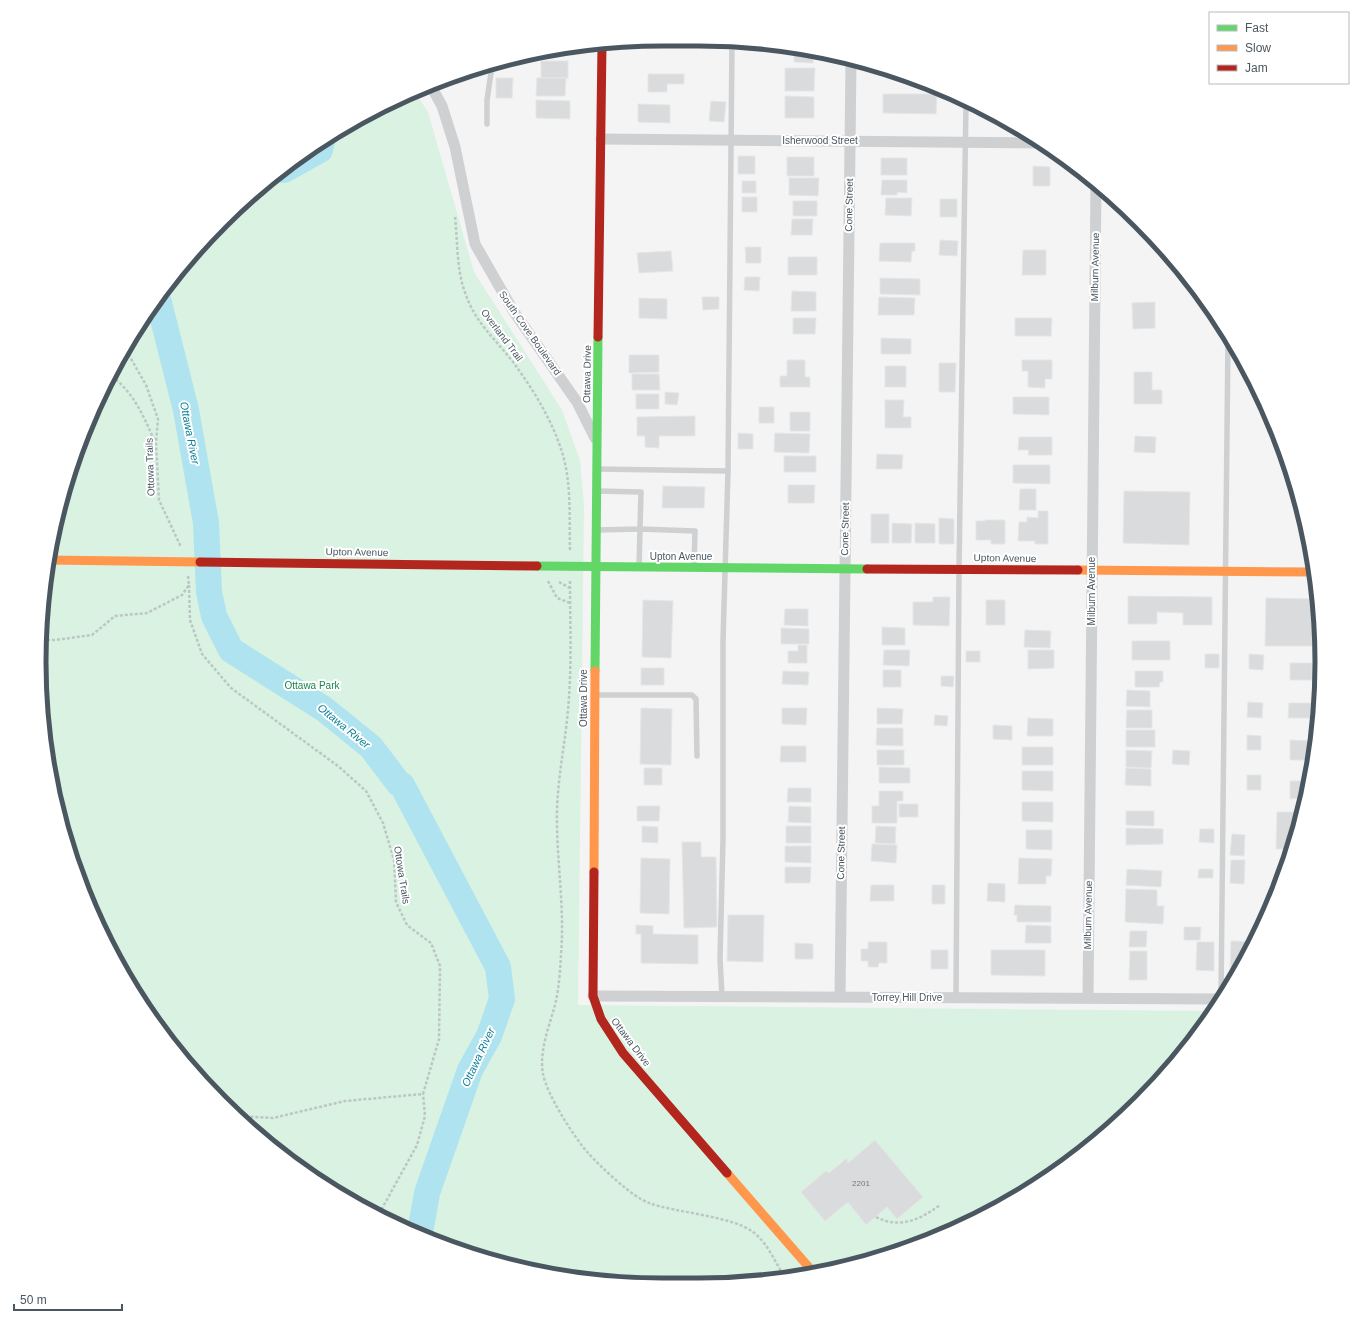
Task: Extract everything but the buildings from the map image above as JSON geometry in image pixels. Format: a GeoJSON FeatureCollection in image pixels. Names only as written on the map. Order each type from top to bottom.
{"type":"FeatureCollection","features":[{"type":"Feature","properties":{"kind":"street","name":"Ottawa Drive"},"geometry":{"type":"LineString","coordinates":[[602,49],[595,530],[593,996],[598,1014],[607,1033],[809,1268]]}},
{"type":"Feature","properties":{"kind":"street","name":"Cone Street"},"geometry":{"type":"LineString","coordinates":[[840,997],[851,65]]}},
{"type":"Feature","properties":{"kind":"street","name":"South Cove Boulevard"},"geometry":{"type":"LineString","coordinates":[[433,90],[442,106],[455,147],[475,244],[514,312],[577,402],[597,441]]}},
{"type":"Feature","properties":{"kind":"street","name":"Isherwood Street"},"geometry":{"type":"LineString","coordinates":[[601,139],[850,140],[1029,143]]}},
{"type":"Feature","properties":{"kind":"street","name":"Milburn Avenue"},"geometry":{"type":"LineString","coordinates":[[1088,998],[1096,191]]}},
{"type":"Feature","properties":{"kind":"street","name":"Upton Avenue"},"geometry":{"type":"LineString","coordinates":[[55,560],[595,567],[959,568],[1308,572]]}},
{"type":"Feature","properties":{"kind":"street","name":"Torrey Hill Drive"},"geometry":{"type":"LineString","coordinates":[[593,996],[1215,998]]}},
{"type":"Feature","properties":{"kind":"lane"},"geometry":{"type":"LineString","coordinates":[[722,997],[720,958],[725,567],[728,471],[732,47]]}},
{"type":"Feature","properties":{"kind":"lane"},"geometry":{"type":"LineString","coordinates":[[487,124],[487,100],[491,71]]}},
{"type":"Feature","properties":{"kind":"lane"},"geometry":{"type":"LineString","coordinates":[[956,998],[959,568],[966,108]]}},
{"type":"Feature","properties":{"kind":"lane"},"geometry":{"type":"LineString","coordinates":[[1221,988],[1228,347]]}},
{"type":"Feature","properties":{"kind":"lane"},"geometry":{"type":"LineString","coordinates":[[596,469],[728,471]]}},
{"type":"Feature","properties":{"kind":"lane"},"geometry":{"type":"LineString","coordinates":[[596,491],[641,492],[639,567]]}},
{"type":"Feature","properties":{"kind":"lane"},"geometry":{"type":"LineString","coordinates":[[595,530],[640,529],[695,531],[694,567]]}},
{"type":"Feature","properties":{"kind":"lane"},"geometry":{"type":"LineString","coordinates":[[594,695],[692,695],[696,700],[697,756]]}},
{"type":"Feature","properties":{"kind":"path","name":"Overland Trail"},"geometry":{"type":"LineString","coordinates":[[455,215],[458,258],[465,295],[479,321],[513,362],[534,394],[562,452],[567,473],[570,588]]}},
{"type":"Feature","properties":{"kind":"path","name":"Ottowa Trails"},"geometry":{"type":"LineString","coordinates":[[129,355],[146,385],[158,419],[156,443],[159,500],[183,549]]}},
{"type":"Feature","properties":{"kind":"path"},"geometry":{"type":"LineString","coordinates":[[116,379],[124,386],[140,407],[156,443]]}},
{"type":"Feature","properties":{"kind":"path","name":"Ottowa Trails"},"geometry":{"type":"LineString","coordinates":[[188,571],[190,620],[202,654],[231,688],[338,766],[366,791],[383,823],[394,860],[396,902],[406,925],[431,943],[440,966],[440,1039],[423,1094]]}},
{"type":"Feature","properties":{"kind":"path"},"geometry":{"type":"LineString","coordinates":[[548,581],[557,598],[570,603]]}},
{"type":"Feature","properties":{"kind":"path"},"geometry":{"type":"LineString","coordinates":[[47,640],[92,635],[115,616],[147,613],[182,596],[189,585]]}},
{"type":"Feature","properties":{"kind":"path"},"geometry":{"type":"LineString","coordinates":[[247,1116],[273,1118],[345,1100],[423,1094],[425,1116],[417,1145],[381,1210]]}},
{"type":"Feature","properties":{"kind":"path"},"geometry":{"type":"LineString","coordinates":[[876,1217],[886,1222],[915,1221],[940,1205]]}},
{"type":"Feature","properties":{"kind":"green space","name":"Ottawa Park"},"geometry":{"type":"Polygon","coordinates":[[[418,97],[428,112],[474,272],[562,410],[580,460],[584,505],[578,1005],[1206,1011],[1188,1037],[1135,1098],[1074,1151],[1007,1195],[935,1231],[858,1257],[779,1273],[739,1277],[622,1277],[582,1273],[503,1257],[426,1231],[354,1195],[287,1151],[226,1098],[199,1068],[173,1037],[129,970],[93,898],[67,821],[51,742],[47,702],[47,622],[51,582],[58,542],[67,503],[93,426],[129,354],[173,287],[226,226],[287,173],[354,129],[418,97]]]}},
{"type":"Feature","properties":{"kind":"waterway","name":"Ottawa River"},"geometry":{"type":"LineString","coordinates":[[160,306],[186,410],[206,523],[209,592],[214,616],[231,650],[324,709],[371,747],[399,784],[402,785],[498,967],[502,999],[489,1036],[470,1070],[427,1193],[421,1229]]}},
{"type":"Feature","properties":{"kind":"traffic: fast"},"geometry":{"type":"LineString","coordinates":[[595,671],[598,337]]}},
{"type":"Feature","properties":{"kind":"traffic: fast"},"geometry":{"type":"LineString","coordinates":[[537,566],[867,569]]}},
{"type":"Feature","properties":{"kind":"traffic: slow"},"geometry":{"type":"LineString","coordinates":[[55,560],[200,562]]}},
{"type":"Feature","properties":{"kind":"traffic: slow"},"geometry":{"type":"LineString","coordinates":[[1078,570],[1308,572]]}},
{"type":"Feature","properties":{"kind":"traffic: slow"},"geometry":{"type":"LineString","coordinates":[[594,872],[595,671]]}},
{"type":"Feature","properties":{"kind":"traffic: slow"},"geometry":{"type":"LineString","coordinates":[[727,1173],[809,1268]]}},
{"type":"Feature","properties":{"kind":"traffic: jam"},"geometry":{"type":"LineString","coordinates":[[598,337],[602,49]]}},
{"type":"Feature","properties":{"kind":"traffic: jam"},"geometry":{"type":"LineString","coordinates":[[200,562],[537,566]]}},
{"type":"Feature","properties":{"kind":"traffic: jam"},"geometry":{"type":"LineString","coordinates":[[867,569],[1078,570]]}},
{"type":"Feature","properties":{"kind":"traffic: jam"},"geometry":{"type":"LineString","coordinates":[[594,872],[593,996],[601,1019],[623,1053],[727,1173]]}}]}
